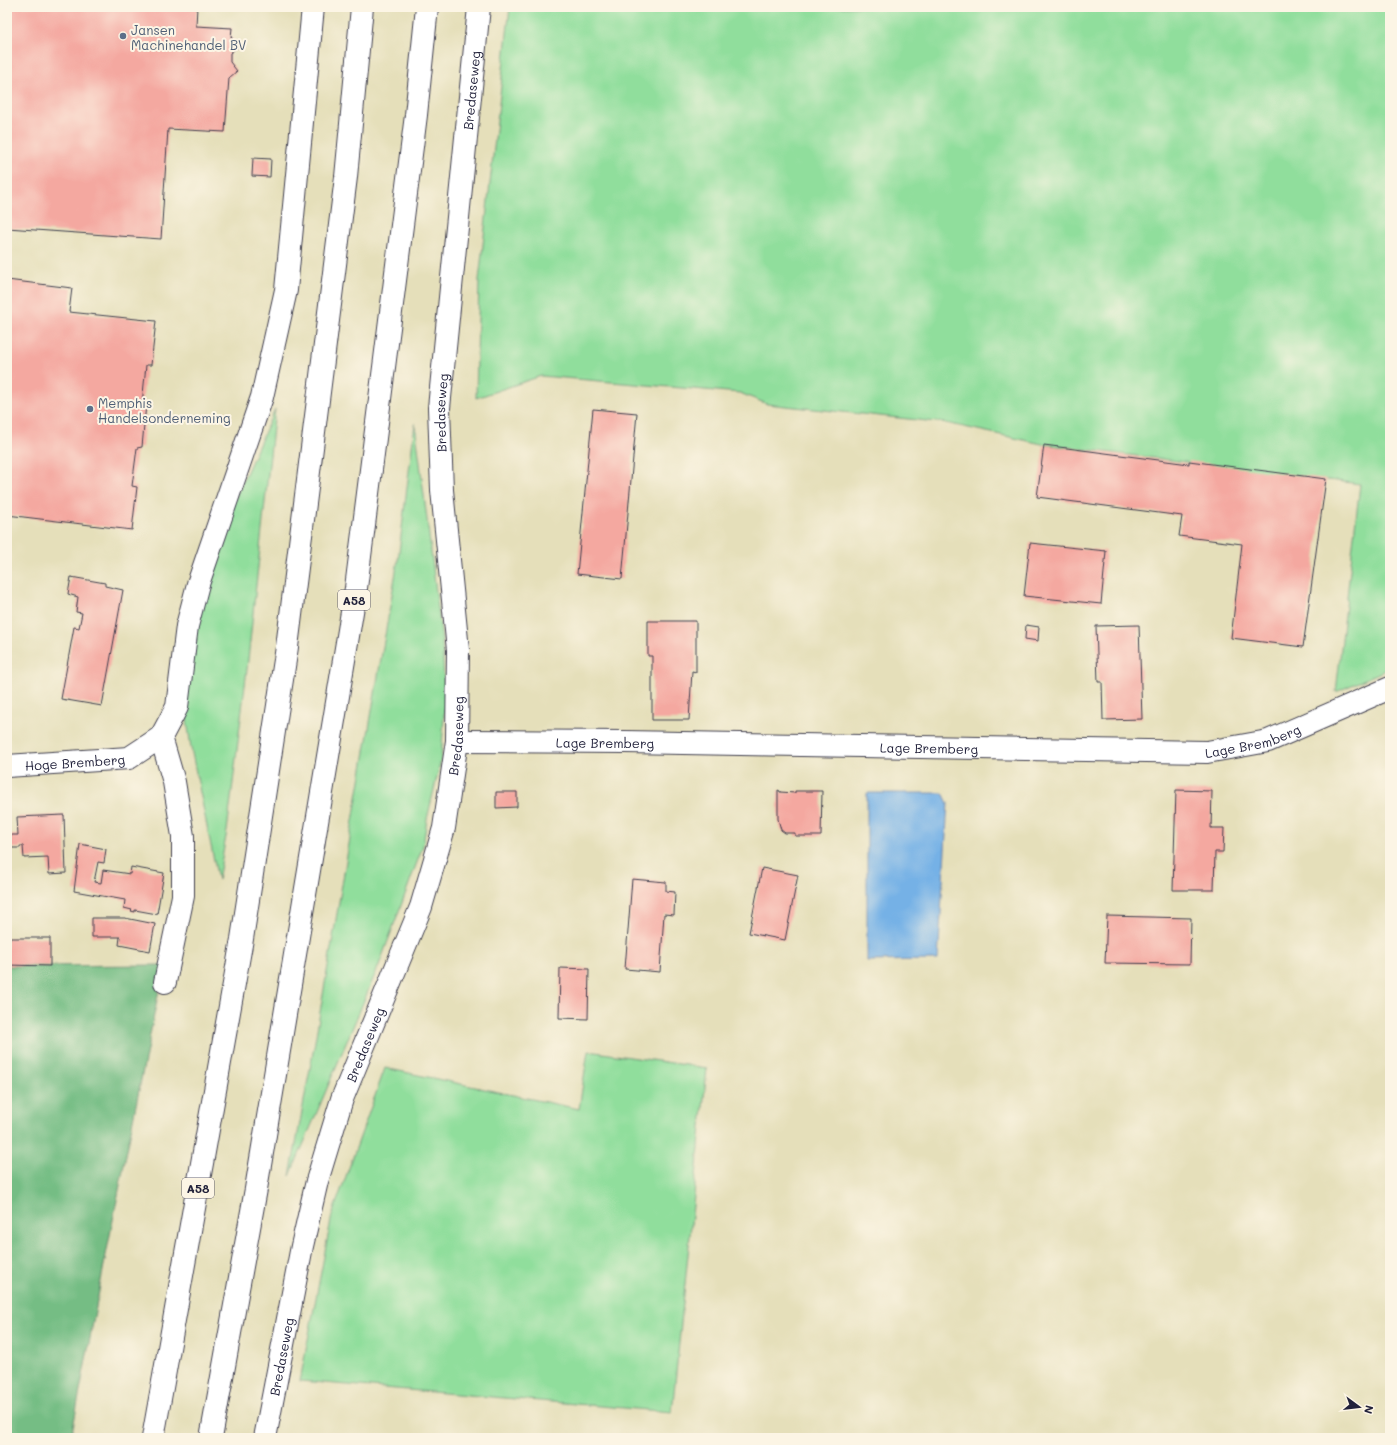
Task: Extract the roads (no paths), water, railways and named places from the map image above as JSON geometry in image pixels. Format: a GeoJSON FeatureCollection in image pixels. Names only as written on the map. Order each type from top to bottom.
{"type":"FeatureCollection","features":[{"type":"Feature","properties":{"kind":"main road"},"geometry":{"type":"LineString","coordinates":[[166,982],[183,896],[183,836],[174,782],[161,737],[177,707],[187,626],[198,584],[262,397],[286,290],[313,7]]}},
{"type":"Feature","properties":{"kind":"main road","name":"A58"},"geometry":{"type":"LineString","coordinates":[[153,1438],[242,939],[287,647],[346,177],[362,7]]}},
{"type":"Feature","properties":{"kind":"main road","name":"A58"},"geometry":{"type":"LineString","coordinates":[[211,1438],[256,1189],[356,588],[416,115],[427,7]]}},
{"type":"Feature","properties":{"kind":"main road","name":"Bredaseweg"},"geometry":{"type":"LineString","coordinates":[[265,1438],[302,1246],[318,1181],[342,1099],[421,907],[444,828],[457,741],[458,650],[442,490],[439,408],[479,7]]}},
{"type":"Feature","properties":{"kind":"main road","name":"Lage Bremberg"},"geometry":{"type":"LineString","coordinates":[[457,741],[625,742],[1207,752],[1268,741],[1390,688]]}},
{"type":"Feature","properties":{"kind":"main road","name":"Hoge Bremberg"},"geometry":{"type":"LineString","coordinates":[[7,766],[129,758],[161,737]]}},
{"type":"Feature","properties":{"kind":"water"},"geometry":{"type":"Polygon","coordinates":[[[867,793],[943,793],[948,803],[938,960],[867,961],[867,793]]]}},
{"type":"Feature","properties":{"kind":"place","name":"Jansen Machinehandel BV"},"geometry":{"type":"Point","coordinates":[123,36]}},
{"type":"Feature","properties":{"kind":"place","name":"Memphis Handelsonderneming"},"geometry":{"type":"Point","coordinates":[90,409]}}]}
